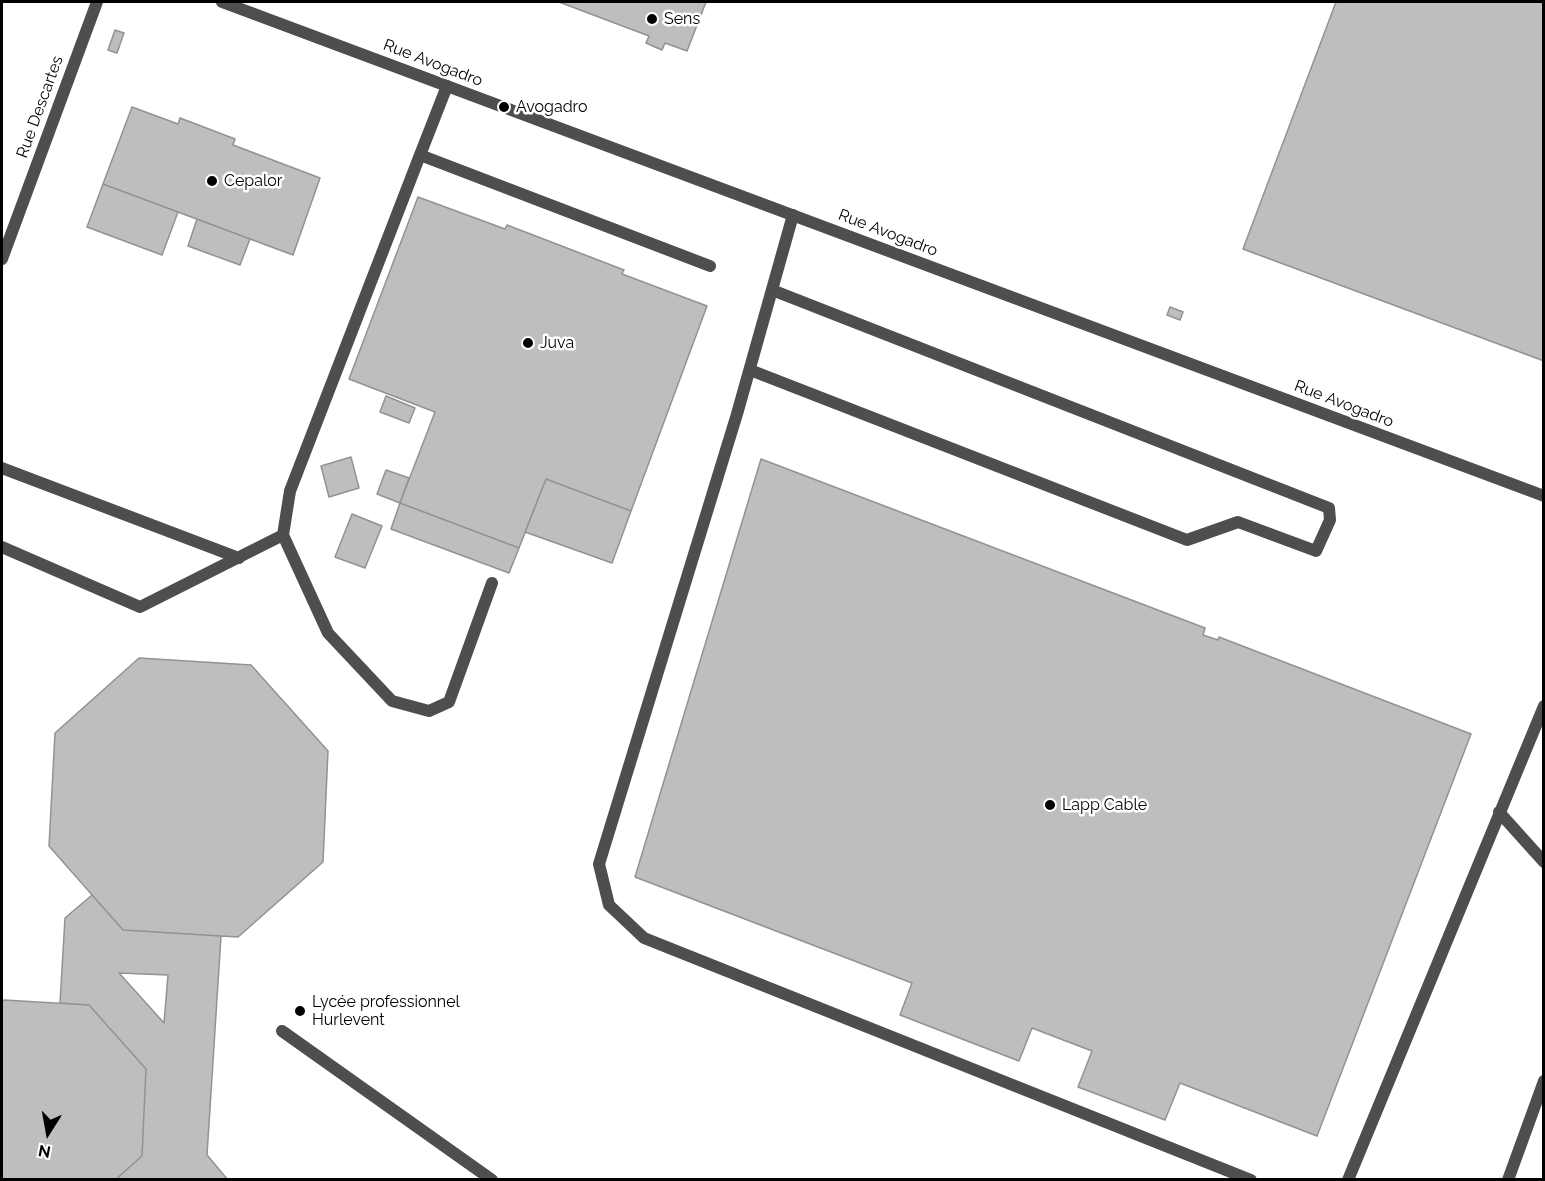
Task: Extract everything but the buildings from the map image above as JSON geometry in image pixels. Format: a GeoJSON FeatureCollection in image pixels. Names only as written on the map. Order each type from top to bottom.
{"type":"FeatureCollection","features":[{"type":"Feature","properties":{"kind":"street","name":"Rue Descartes"},"geometry":{"type":"LineString","coordinates":[[2,259],[97,2]]}},
{"type":"Feature","properties":{"kind":"street","name":"Rue Avogadro"},"geometry":{"type":"LineString","coordinates":[[222,2],[1544,496]]}},
{"type":"Feature","properties":{"kind":"street"},"geometry":{"type":"LineString","coordinates":[[447,86],[290,491],[283,536],[328,633],[392,701],[429,711],[448,702],[492,583]]}},
{"type":"Feature","properties":{"kind":"street"},"geometry":{"type":"LineString","coordinates":[[420,154],[710,266]]}},
{"type":"Feature","properties":{"kind":"street"},"geometry":{"type":"LineString","coordinates":[[793,215],[750,369],[599,864],[609,905],[644,938],[1251,1179]]}},
{"type":"Feature","properties":{"kind":"street"},"geometry":{"type":"LineString","coordinates":[[750,369],[1186,540],[1238,522],[1316,551],[1330,520],[1329,508],[772,290]]}},
{"type":"Feature","properties":{"kind":"street"},"geometry":{"type":"LineString","coordinates":[[2,468],[239,558]]}},
{"type":"Feature","properties":{"kind":"street"},"geometry":{"type":"LineString","coordinates":[[2,547],[140,607],[283,536]]}},
{"type":"Feature","properties":{"kind":"street"},"geometry":{"type":"LineString","coordinates":[[1348,1179],[1544,706]]}},
{"type":"Feature","properties":{"kind":"street"},"geometry":{"type":"LineString","coordinates":[[1499,813],[1544,862]]}},
{"type":"Feature","properties":{"kind":"street"},"geometry":{"type":"LineString","coordinates":[[282,1031],[492,1179]]}},
{"type":"Feature","properties":{"kind":"street"},"geometry":{"type":"LineString","coordinates":[[1508,1179],[1544,1081]]}},
{"type":"Feature","properties":{"kind":"place","name":"Sens"},"geometry":{"type":"Point","coordinates":[652,19]}},
{"type":"Feature","properties":{"kind":"place","name":"Avogadro"},"geometry":{"type":"Point","coordinates":[504,107]}},
{"type":"Feature","properties":{"kind":"place","name":"Cepalor"},"geometry":{"type":"Point","coordinates":[212,181]}},
{"type":"Feature","properties":{"kind":"place","name":"Juva"},"geometry":{"type":"Point","coordinates":[528,343]}},
{"type":"Feature","properties":{"kind":"place","name":"Lapp Cable"},"geometry":{"type":"Point","coordinates":[1050,805]}},
{"type":"Feature","properties":{"kind":"place","name":"Lycée professionnel Hurlevent"},"geometry":{"type":"Point","coordinates":[300,1011]}}]}
